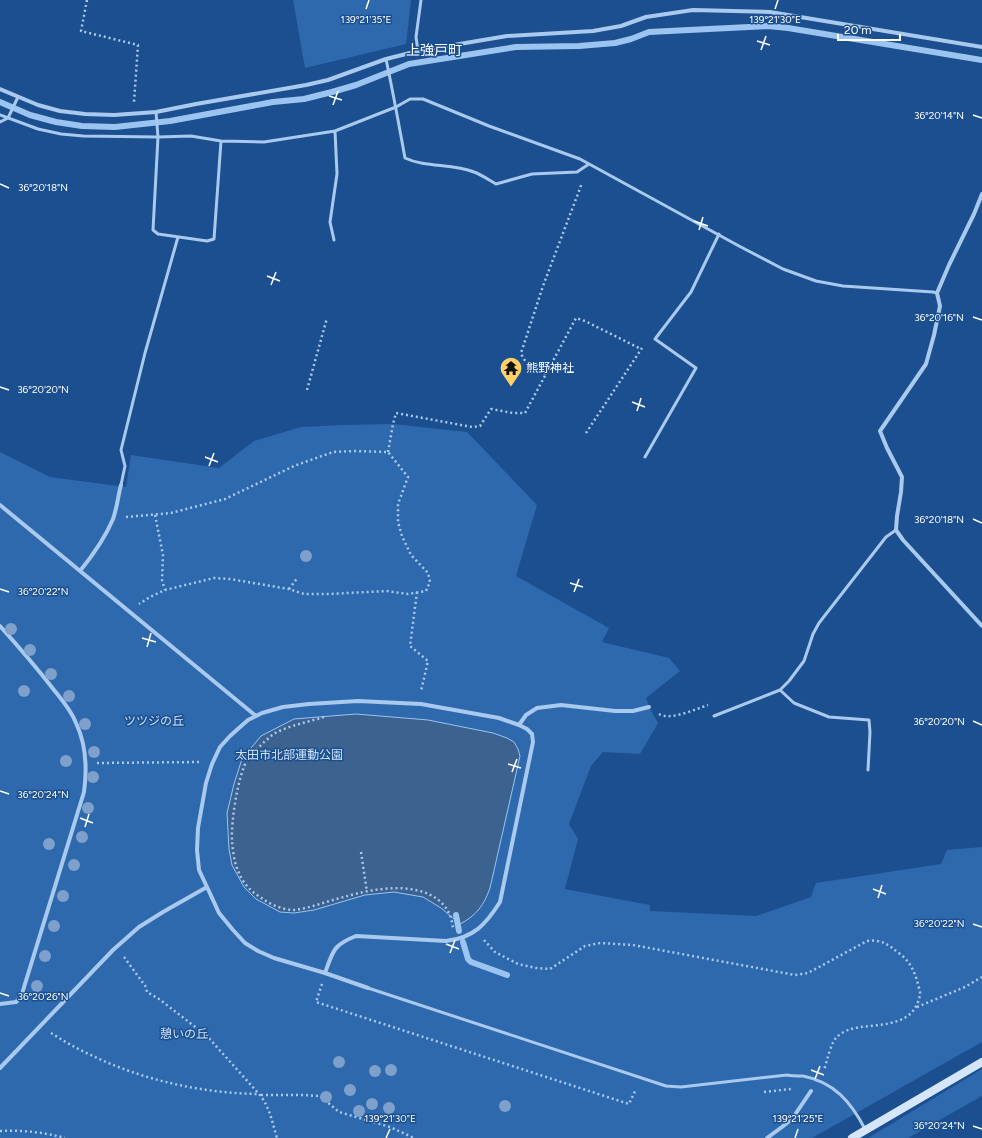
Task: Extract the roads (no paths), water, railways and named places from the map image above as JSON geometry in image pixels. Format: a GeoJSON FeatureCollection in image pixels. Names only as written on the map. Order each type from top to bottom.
{"type":"FeatureCollection","features":[{"type":"Feature","properties":{"kind":"street"},"geometry":{"type":"LineString","coordinates":[[0,88],[38,105],[85,114],[134,114],[156,112],[328,80],[386,59],[418,51],[507,36],[594,32],[621,26],[646,17],[693,10],[770,12],[982,47]]}},
{"type":"Feature","properties":{"kind":"street"},"geometry":{"type":"LineString","coordinates":[[982,194],[937,293],[940,306],[926,364],[880,431],[902,477],[896,530],[903,540],[982,626]]}},
{"type":"Feature","properties":{"kind":"street"},"geometry":{"type":"LineString","coordinates":[[80,571],[94,554],[113,517],[121,485]]}},
{"type":"Feature","properties":{"kind":"street"},"geometry":{"type":"LineString","coordinates":[[0,505],[256,716]]}},
{"type":"Feature","properties":{"kind":"street"},"geometry":{"type":"LineString","coordinates":[[0,626],[34,664],[69,709],[77,723],[85,763],[84,792],[21,997],[16,1002],[0,1004]]}},
{"type":"Feature","properties":{"kind":"street"},"geometry":{"type":"LineString","coordinates":[[325,973],[338,945],[356,936],[446,941],[456,940],[468,936],[485,924],[500,902],[533,742],[532,734],[527,729],[499,718],[419,704],[358,700],[283,707],[262,713],[248,720],[220,747],[212,764],[206,783],[198,828],[197,850],[199,870],[220,912],[233,930],[246,943],[258,951],[274,958],[325,973],[368,988]]}},
{"type":"Feature","properties":{"kind":"street"},"geometry":{"type":"LineString","coordinates":[[519,725],[526,716],[537,708],[561,705],[615,711],[634,711],[649,707]]}},
{"type":"Feature","properties":{"kind":"street"},"geometry":{"type":"LineString","coordinates":[[0,1068],[116,947],[139,928],[163,912],[207,887]]}},
{"type":"Feature","properties":{"kind":"street"},"geometry":{"type":"LineString","coordinates":[[852,1138],[982,1062]]}},
{"type":"Feature","properties":{"kind":"street"},"geometry":{"type":"LineString","coordinates":[[768,1138],[792,1119],[811,1091]]}},
{"type":"Feature","properties":{"kind":"lane"},"geometry":{"type":"LineString","coordinates":[[418,51],[416,37],[421,0]]}},
{"type":"Feature","properties":{"kind":"lane"},"geometry":{"type":"LineString","coordinates":[[386,59],[405,158],[414,162],[474,172],[496,184],[532,174],[577,172],[589,164]]}},
{"type":"Feature","properties":{"kind":"lane"},"geometry":{"type":"LineString","coordinates":[[0,122],[8,118],[18,97]]}},
{"type":"Feature","properties":{"kind":"lane"},"geometry":{"type":"LineString","coordinates":[[0,115],[38,129],[61,134],[83,136],[192,136],[221,141],[264,142],[335,131],[410,99],[423,99],[472,120],[580,159],[784,269],[816,281],[843,286],[937,293]]}},
{"type":"Feature","properties":{"kind":"lane"},"geometry":{"type":"LineString","coordinates":[[156,112],[158,137],[153,230],[158,234],[207,241],[214,239],[221,141]]}},
{"type":"Feature","properties":{"kind":"lane"},"geometry":{"type":"LineString","coordinates":[[334,240],[330,222],[337,174],[335,131]]}},
{"type":"Feature","properties":{"kind":"lane"},"geometry":{"type":"LineString","coordinates":[[645,457],[696,368],[655,339],[691,292],[719,234]]}},
{"type":"Feature","properties":{"kind":"lane"},"geometry":{"type":"LineString","coordinates":[[121,485],[125,466],[121,450],[145,352],[178,237]]}},
{"type":"Feature","properties":{"kind":"lane"},"geometry":{"type":"LineString","coordinates":[[714,716],[780,690],[789,681],[804,661],[813,634],[819,623],[886,537],[896,530]]}},
{"type":"Feature","properties":{"kind":"lane"},"geometry":{"type":"LineString","coordinates":[[780,690],[794,703],[829,717],[869,720],[870,732],[868,770]]}},
{"type":"Feature","properties":{"kind":"lane"},"geometry":{"type":"LineString","coordinates":[[368,988],[666,1086],[681,1087],[787,1075],[803,1076],[829,1086],[840,1094],[856,1112],[866,1130]]}},
{"type":"Feature","properties":{"kind":"waterway"},"geometry":{"type":"LineString","coordinates":[[0,102],[30,115],[56,122],[82,126],[115,127],[170,121],[273,102],[304,99],[356,85],[409,64],[516,47],[579,46],[615,43],[649,32],[768,26],[982,60]]}},
{"type":"Feature","properties":{"kind":"waterway"},"geometry":{"type":"LineString","coordinates":[[456,915],[459,931]]}},
{"type":"Feature","properties":{"kind":"waterway"},"geometry":{"type":"LineString","coordinates":[[463,942],[468,959],[471,962],[507,975]]}},
{"type":"Feature","properties":{"kind":"place","name":"熊野神社"},"geometry":{"type":"Point","coordinates":[511,388]}},
{"type":"Feature","properties":{"kind":"district","name":"上強戸町"},"geometry":{"type":"Point","coordinates":[434,50]}},
{"type":"Feature","properties":{"kind":"park label","name":"ツツジの丘"},"geometry":{"type":"Point","coordinates":[154,721]}},
{"type":"Feature","properties":{"kind":"park label","name":"太田市北部運動公園"},"geometry":{"type":"Point","coordinates":[289,755]}},
{"type":"Feature","properties":{"kind":"park label","name":"憩いの丘"},"geometry":{"type":"Point","coordinates":[184,1034]}}]}
